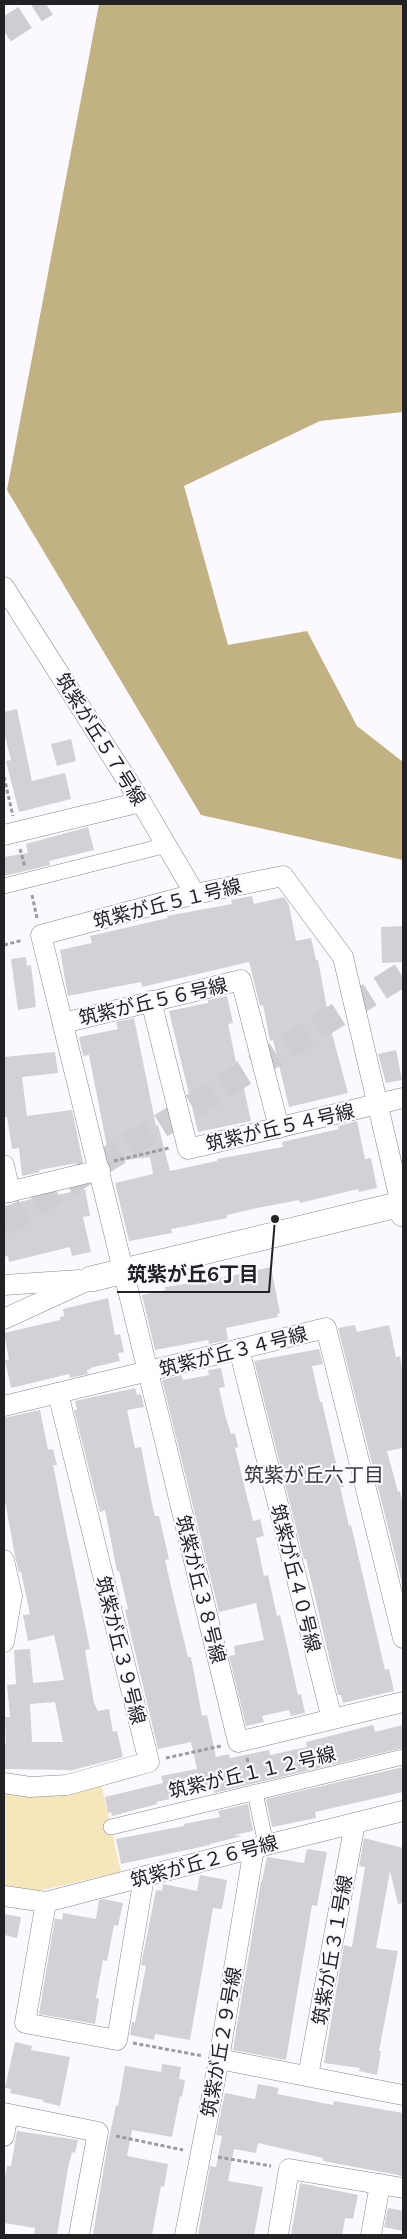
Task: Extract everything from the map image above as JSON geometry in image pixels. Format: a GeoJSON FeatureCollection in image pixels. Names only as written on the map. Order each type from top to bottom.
{"type":"FeatureCollection","features":[{"type":"Feature","properties":{"kind":"street","name":"筑紫が丘５７号線"},"geometry":{"type":"LineString","coordinates":[[4,587],[141,802],[195,894]]}},
{"type":"Feature","properties":{"kind":"street"},"geometry":{"type":"LineString","coordinates":[[10,833],[141,802]]}},
{"type":"Feature","properties":{"kind":"street"},"geometry":{"type":"LineString","coordinates":[[4,886],[167,845]]}},
{"type":"Feature","properties":{"kind":"street","name":"筑紫が丘５１号線"},"geometry":{"type":"LineString","coordinates":[[41,935],[195,894],[283,876],[343,957],[402,1207]]}},
{"type":"Feature","properties":{"kind":"street"},"geometry":{"type":"LineString","coordinates":[[41,935],[125,1270]]}},
{"type":"Feature","properties":{"kind":"street","name":"筑紫が丘５６号線"},"geometry":{"type":"LineString","coordinates":[[63,1022],[241,980],[279,1128]]}},
{"type":"Feature","properties":{"kind":"street","name":"筑紫が丘５４号線"},"geometry":{"type":"LineString","coordinates":[[152,1002],[188,1150],[403,1098]]}},
{"type":"Feature","properties":{"kind":"street"},"geometry":{"type":"LineString","coordinates":[[4,1165],[7,1192],[100,1168]]}},
{"type":"Feature","properties":{"kind":"street"},"geometry":{"type":"LineString","coordinates":[[4,1319],[91,1279],[402,1207]]}},
{"type":"Feature","properties":{"kind":"street","name":"筑紫が丘３８号線"},"geometry":{"type":"LineString","coordinates":[[125,1270],[147,1371],[238,1742]]}},
{"type":"Feature","properties":{"kind":"street"},"geometry":{"type":"LineString","coordinates":[[4,1285],[91,1279]]}},
{"type":"Feature","properties":{"kind":"street","name":"筑紫が丘３４号線"},"geometry":{"type":"LineString","coordinates":[[4,1406],[326,1328],[403,1638]]}},
{"type":"Feature","properties":{"kind":"street","name":"筑紫が丘４０号線"},"geometry":{"type":"LineString","coordinates":[[239,1349],[332,1720]]}},
{"type":"Feature","properties":{"kind":"street","name":"筑紫が丘３９号線"},"geometry":{"type":"LineString","coordinates":[[58,1393],[149,1762]]}},
{"type":"Feature","properties":{"kind":"street"},"geometry":{"type":"LineString","coordinates":[[4,1560],[12,1596],[4,1642]]}},
{"type":"Feature","properties":{"kind":"street"},"geometry":{"type":"LineString","coordinates":[[238,1742],[403,1702]]}},
{"type":"Feature","properties":{"kind":"street","name":"筑紫が丘１１２号線"},"geometry":{"type":"LineString","coordinates":[[111,1827],[403,1757]]}},
{"type":"Feature","properties":{"kind":"street"},"geometry":{"type":"LineString","coordinates":[[4,1783],[30,1787],[67,1785],[149,1762]]}},
{"type":"Feature","properties":{"kind":"street"},"geometry":{"type":"LineString","coordinates":[[255,1792],[260,1846]]}},
{"type":"Feature","properties":{"kind":"street","name":"筑紫が丘２６号線"},"geometry":{"type":"LineString","coordinates":[[4,1896],[46,1902],[403,1811]]}},
{"type":"Feature","properties":{"kind":"street","name":"筑紫が丘３１号線"},"geometry":{"type":"LineString","coordinates":[[308,2076],[355,1823]]}},
{"type":"Feature","properties":{"kind":"street","name":"筑紫が丘２９号線"},"geometry":{"type":"LineString","coordinates":[[185,2235],[260,1846]]}},
{"type":"Feature","properties":{"kind":"street"},"geometry":{"type":"LineString","coordinates":[[46,1902],[25,2023],[117,2040],[144,1877]]}},
{"type":"Feature","properties":{"kind":"street"},"geometry":{"type":"LineString","coordinates":[[219,2058],[308,2076],[402,2089]]}},
{"type":"Feature","properties":{"kind":"street"},"geometry":{"type":"LineString","coordinates":[[4,2136],[6,2113],[98,2132],[79,2235]]}},
{"type":"Feature","properties":{"kind":"street"},"geometry":{"type":"LineString","coordinates":[[278,2235],[289,2169],[403,2188]]}},
{"type":"Feature","properties":{"kind":"street"},"geometry":{"type":"LineString","coordinates":[[371,2235],[380,2184]]}},
{"type":"Feature","properties":{"kind":"path"},"geometry":{"type":"LineString","coordinates":[[4,777],[10,833],[28,880],[41,935]]}},
{"type":"Feature","properties":{"kind":"path"},"geometry":{"type":"LineString","coordinates":[[100,1168],[186,1144]]}},
{"type":"Feature","properties":{"kind":"path"},"geometry":{"type":"LineString","coordinates":[[149,1762],[238,1742],[246,1749],[255,1792]]}},
{"type":"Feature","properties":{"kind":"path"},"geometry":{"type":"LineString","coordinates":[[117,2040],[219,2058]]}},
{"type":"Feature","properties":{"kind":"shaded area"},"geometry":{"type":"Polygon","coordinates":[[[99,4],[403,4],[403,412],[320,421],[184,486],[228,645],[307,631],[357,726],[403,762],[403,860],[201,815],[7,490],[99,4]]]}},
{"type":"Feature","properties":{"kind":"shaded area"},"geometry":{"type":"Polygon","coordinates":[[[101,1783],[121,1872],[29,1893],[4,1889],[4,1791],[101,1783]]]}},
{"type":"Feature","properties":{"kind":"building"},"geometry":{"type":"Polygon","coordinates":[[[17,709],[32,781],[65,773],[71,799],[19,812],[6,761],[11,760],[4,732],[4,712],[17,709]]]}},
{"type":"Feature","properties":{"kind":"building"},"geometry":{"type":"Polygon","coordinates":[[[71,739],[76,761],[57,766],[51,744],[71,739]]]}},
{"type":"Feature","properties":{"kind":"building"},"geometry":{"type":"Polygon","coordinates":[[[88,827],[94,850],[49,861],[50,865],[4,876],[4,857],[28,853],[26,844],[88,827]]]}},
{"type":"Feature","properties":{"kind":"building"},"geometry":{"type":"Polygon","coordinates":[[[252,896],[254,904],[284,897],[289,905],[296,941],[311,938],[316,960],[318,960],[331,1030],[348,1093],[289,1107],[273,1040],[270,1041],[263,1005],[260,1006],[249,962],[142,987],[141,982],[68,996],[60,950],[92,943],[90,936],[168,918],[167,916],[232,904],[231,900],[252,896]]]}},
{"type":"Feature","properties":{"kind":"building"},"geometry":{"type":"Polygon","coordinates":[[[403,926],[403,962],[382,963],[381,927],[403,926]]]}},
{"type":"Feature","properties":{"kind":"building"},"geometry":{"type":"Polygon","coordinates":[[[26,957],[27,966],[31,965],[36,1007],[18,1010],[11,959],[26,957]]]}},
{"type":"Feature","properties":{"kind":"building"},"geometry":{"type":"Polygon","coordinates":[[[227,996],[233,1023],[228,1024],[251,1121],[198,1132],[169,1011],[208,1003],[208,1000],[227,996]]]}},
{"type":"Feature","properties":{"kind":"building"},"geometry":{"type":"Polygon","coordinates":[[[134,1018],[156,1126],[158,1125],[170,1171],[217,1161],[217,1159],[283,1147],[282,1142],[339,1129],[338,1126],[357,1121],[365,1159],[371,1158],[377,1188],[359,1192],[358,1189],[300,1203],[299,1200],[257,1208],[227,1215],[227,1218],[171,1229],[172,1233],[129,1241],[115,1183],[153,1174],[150,1157],[110,1162],[89,1055],[83,1056],[79,1037],[118,1029],[116,1022],[134,1018]]]}},
{"type":"Feature","properties":{"kind":"building"},"geometry":{"type":"Polygon","coordinates":[[[396,1050],[402,1080],[386,1083],[378,1054],[396,1050]]]}},
{"type":"Feature","properties":{"kind":"building"},"geometry":{"type":"Polygon","coordinates":[[[55,1052],[58,1073],[22,1077],[27,1116],[72,1110],[83,1162],[39,1170],[40,1172],[22,1176],[19,1148],[12,1149],[7,1117],[5,1117],[4,1057],[55,1052]]]}},
{"type":"Feature","properties":{"kind":"building"},"geometry":{"type":"Polygon","coordinates":[[[85,1189],[90,1216],[83,1217],[91,1252],[72,1256],[70,1247],[9,1262],[8,1256],[4,1257],[4,1206],[43,1196],[43,1198],[85,1189]]]}},
{"type":"Feature","properties":{"kind":"building"},"geometry":{"type":"Polygon","coordinates":[[[271,1267],[280,1313],[277,1314],[278,1317],[226,1328],[228,1340],[209,1344],[208,1340],[155,1350],[142,1295],[166,1290],[165,1287],[216,1279],[271,1267]]]}},
{"type":"Feature","properties":{"kind":"building"},"geometry":{"type":"Polygon","coordinates":[[[108,1298],[115,1335],[120,1334],[124,1352],[118,1353],[120,1361],[90,1368],[87,1370],[88,1374],[70,1378],[69,1374],[11,1388],[5,1360],[9,1360],[4,1333],[60,1320],[60,1317],[64,1316],[63,1309],[108,1298]]]}},
{"type":"Feature","properties":{"kind":"building"},"geometry":{"type":"Polygon","coordinates":[[[355,1325],[357,1332],[389,1325],[396,1357],[400,1356],[403,1372],[403,1448],[387,1451],[403,1505],[403,1583],[338,1328],[355,1325]]]}},
{"type":"Feature","properties":{"kind":"building"},"geometry":{"type":"Polygon","coordinates":[[[319,1349],[323,1364],[312,1366],[338,1472],[341,1472],[344,1487],[340,1487],[349,1526],[351,1525],[385,1670],[389,1669],[394,1691],[343,1703],[341,1695],[338,1695],[306,1559],[304,1559],[254,1361],[319,1349]]]}},
{"type":"Feature","properties":{"kind":"building"},"geometry":{"type":"Polygon","coordinates":[[[221,1368],[225,1387],[219,1388],[225,1415],[231,1434],[235,1433],[238,1447],[235,1448],[253,1521],[260,1519],[264,1536],[256,1538],[264,1576],[268,1575],[277,1616],[280,1615],[298,1695],[301,1694],[305,1713],[291,1716],[289,1710],[262,1716],[264,1722],[246,1726],[229,1656],[235,1655],[234,1646],[264,1640],[256,1603],[219,1612],[162,1380],[181,1375],[183,1380],[209,1375],[208,1370],[221,1368]]]}},
{"type":"Feature","properties":{"kind":"building"},"geometry":{"type":"Polygon","coordinates":[[[135,1388],[137,1395],[141,1394],[144,1407],[127,1410],[135,1448],[141,1447],[155,1516],[159,1516],[169,1559],[165,1560],[188,1657],[191,1657],[202,1716],[207,1715],[216,1757],[229,1754],[230,1758],[269,1750],[270,1755],[307,1747],[306,1742],[373,1725],[375,1732],[403,1725],[403,1748],[214,1793],[213,1787],[184,1793],[184,1796],[156,1802],[157,1804],[112,1816],[111,1812],[108,1813],[105,1797],[163,1783],[161,1776],[197,1769],[191,1742],[158,1749],[125,1610],[128,1609],[119,1571],[117,1571],[105,1510],[100,1512],[74,1410],[77,1410],[75,1401],[135,1388]]]}},
{"type":"Feature","properties":{"kind":"building"},"geometry":{"type":"Polygon","coordinates":[[[40,1410],[48,1450],[53,1449],[57,1465],[53,1465],[90,1649],[85,1650],[94,1703],[98,1711],[109,1709],[113,1732],[117,1731],[123,1757],[69,1771],[4,1769],[4,1744],[6,1744],[5,1717],[10,1717],[7,1685],[16,1684],[14,1650],[30,1649],[33,1683],[64,1680],[54,1635],[28,1641],[23,1615],[30,1614],[21,1572],[19,1572],[15,1556],[4,1495],[4,1418],[40,1410]],[[55,1702],[30,1704],[32,1742],[63,1742],[55,1702]]]}},
{"type":"Feature","properties":{"kind":"building"},"geometry":{"type":"Polygon","coordinates":[[[403,1767],[403,1792],[315,1812],[316,1818],[272,1827],[266,1799],[403,1767]]]}},
{"type":"Feature","properties":{"kind":"building"},"geometry":{"type":"Polygon","coordinates":[[[248,1804],[253,1831],[234,1835],[242,1836],[210,1845],[121,1864],[116,1839],[220,1817],[218,1811],[248,1804]]]}},
{"type":"Feature","properties":{"kind":"building"},"geometry":{"type":"Polygon","coordinates":[[[364,1838],[403,1848],[403,1903],[398,1904],[390,1871],[376,1948],[398,1951],[379,2051],[381,2051],[377,2075],[359,2071],[360,2068],[324,2063],[344,1945],[352,1947],[365,1867],[359,1866],[364,1838]]]}},
{"type":"Feature","properties":{"kind":"building"},"geometry":{"type":"Polygon","coordinates":[[[307,1849],[327,1852],[317,1906],[312,1905],[286,2060],[233,2050],[261,1881],[267,1857],[304,1863],[307,1849]]]}},
{"type":"Feature","properties":{"kind":"building"},"geometry":{"type":"Polygon","coordinates":[[[200,1875],[227,1880],[222,1909],[213,1908],[190,2040],[155,2034],[154,2040],[130,2035],[132,2022],[135,2023],[146,1966],[141,1965],[156,1890],[162,1891],[163,1884],[197,1891],[200,1875]]]}},
{"type":"Feature","properties":{"kind":"building"},"geometry":{"type":"Polygon","coordinates":[[[104,1899],[123,1903],[118,1926],[114,1925],[107,1961],[103,1960],[96,1998],[99,1999],[95,2024],[39,2014],[55,1918],[62,1920],[63,1913],[96,1919],[99,1900],[104,1899]]]}},
{"type":"Feature","properties":{"kind":"building"},"geometry":{"type":"Polygon","coordinates":[[[4,1914],[21,1917],[17,1938],[4,1935],[4,1914]]]}},
{"type":"Feature","properties":{"kind":"building"},"geometry":{"type":"Polygon","coordinates":[[[15,2042],[32,2046],[31,2050],[70,2057],[60,2106],[43,2102],[43,2100],[10,2093],[11,2089],[5,2088],[15,2042]]]}},
{"type":"Feature","properties":{"kind":"building"},"geometry":{"type":"Polygon","coordinates":[[[162,2064],[181,2067],[179,2079],[185,2080],[172,2137],[132,2130],[127,2156],[168,2164],[164,2187],[161,2186],[152,2235],[93,2235],[107,2148],[116,2105],[118,2106],[125,2066],[161,2072],[162,2064]]]}},
{"type":"Feature","properties":{"kind":"building"},"geometry":{"type":"Polygon","coordinates":[[[258,2084],[279,2088],[277,2094],[333,2105],[334,2101],[403,2113],[403,2176],[323,2161],[323,2158],[258,2143],[256,2153],[234,2149],[228,2181],[263,2187],[254,2235],[198,2235],[210,2166],[216,2167],[222,2136],[216,2135],[225,2093],[255,2099],[258,2084]]]}},
{"type":"Feature","properties":{"kind":"building"},"geometry":{"type":"Polygon","coordinates":[[[17,2131],[78,2140],[75,2153],[72,2152],[68,2168],[57,2235],[34,2235],[35,2228],[4,2223],[4,2182],[7,2166],[11,2166],[17,2131]]]}},
{"type":"Feature","properties":{"kind":"building"},"geometry":{"type":"Polygon","coordinates":[[[300,2183],[358,2195],[353,2219],[345,2218],[342,2235],[291,2235],[300,2183]]]}},
{"type":"Feature","properties":{"kind":"building"},"geometry":{"type":"Polygon","coordinates":[[[388,2208],[403,2211],[403,2231],[384,2227],[388,2208]]]}},
{"type":"Feature","properties":{"kind":"tunnel"},"geometry":{"type":"LineString","coordinates":[[4,31],[46,4]]}},
{"type":"Feature","properties":{"kind":"tunnel"},"geometry":{"type":"LineString","coordinates":[[4,1224],[403,974]]}},
{"type":"Feature","properties":{"kind":"place","name":"筑紫が丘6丁目"},"geometry":{"type":"Point","coordinates":[275,1219]}},
{"type":"Feature","properties":{"kind":"district","name":"筑紫が丘六丁目"},"geometry":{"type":"Point","coordinates":[314,1475]}}]}
